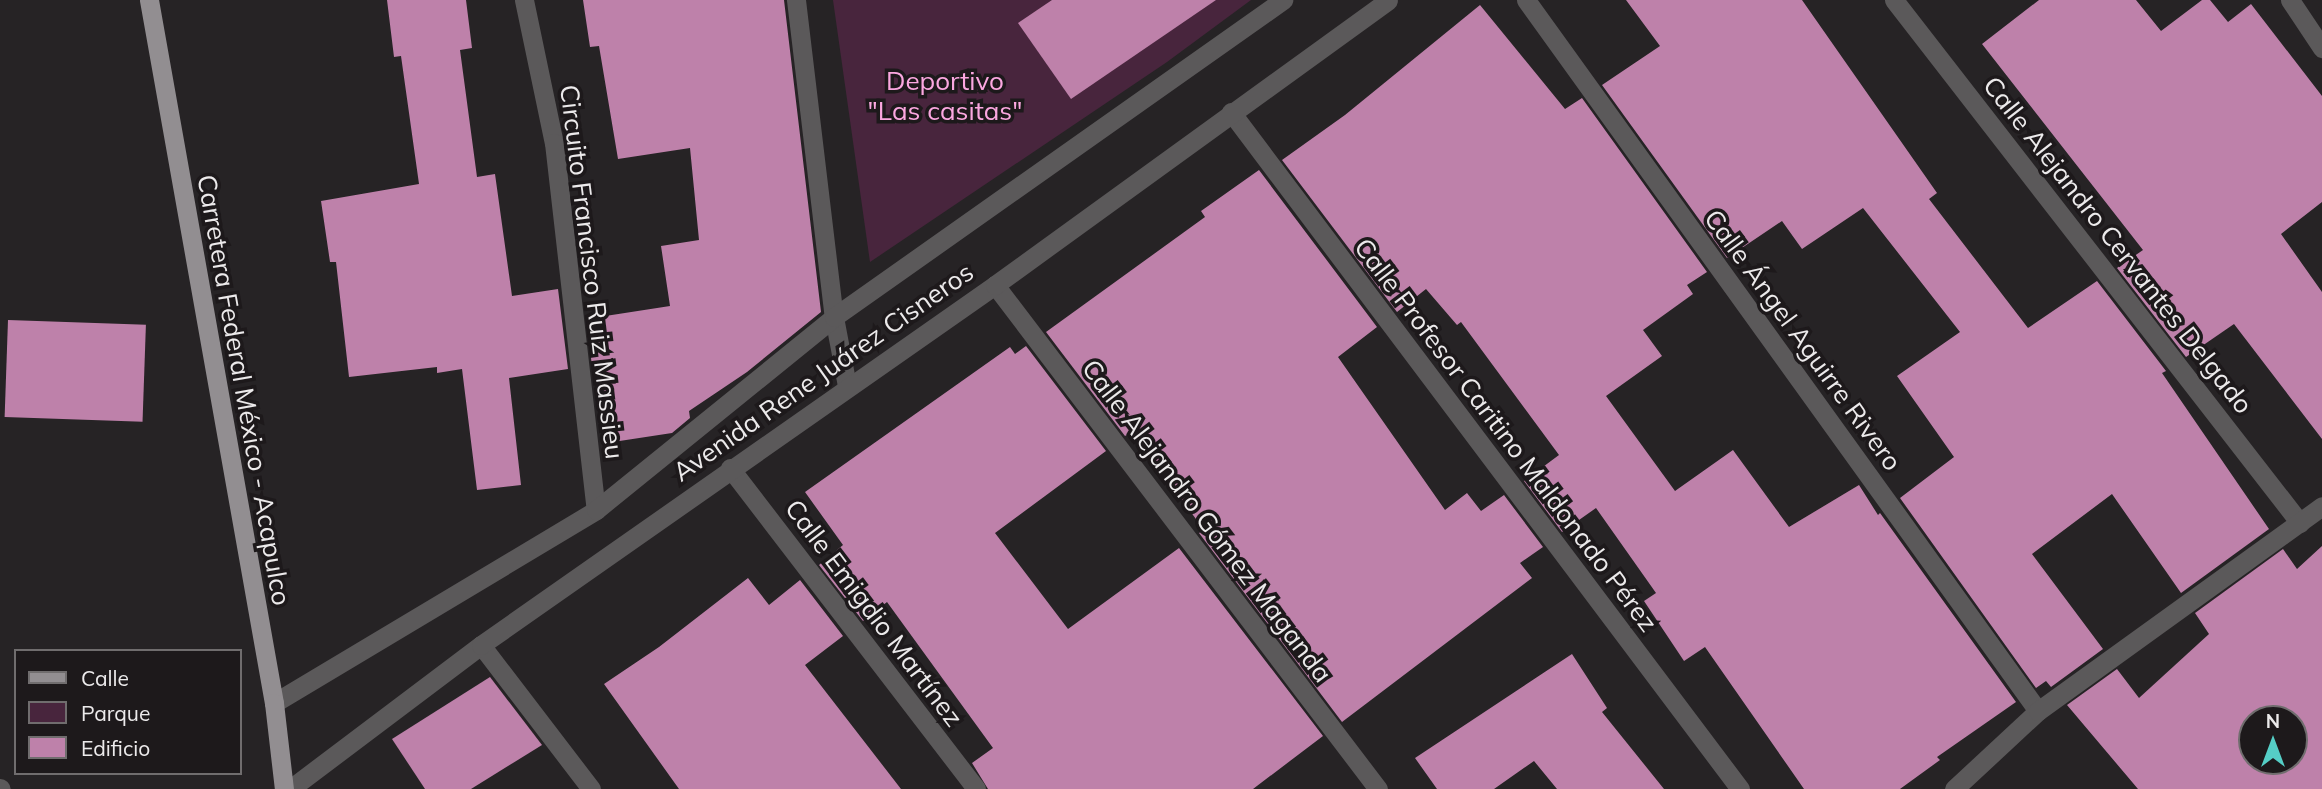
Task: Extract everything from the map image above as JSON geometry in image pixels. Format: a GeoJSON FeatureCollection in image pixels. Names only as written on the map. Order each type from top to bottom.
{"type":"FeatureCollection","features":[{"type":"Feature","properties":{"kind":"main road","name":"Carretera Federal México - Acapulco"},"geometry":{"type":"LineString","coordinates":[[149,0],[274,703],[284,789]]}},
{"type":"Feature","properties":{"kind":"street","name":"Circuito Francisco Ruiz Massieu"},"geometry":{"type":"LineString","coordinates":[[524,0],[554,143],[596,510]]}},
{"type":"Feature","properties":{"kind":"street"},"geometry":{"type":"LineString","coordinates":[[796,0],[834,317],[847,386]]}},
{"type":"Feature","properties":{"kind":"street","name":"Avenida Rene Juárez Cisneros"},"geometry":{"type":"LineString","coordinates":[[274,703],[596,510],[834,317],[1283,0]]}},
{"type":"Feature","properties":{"kind":"street","name":"Avenida Rene Juárez Cisneros"},"geometry":{"type":"LineString","coordinates":[[290,789],[481,645],[847,386],[995,285],[1388,0]]}},
{"type":"Feature","properties":{"kind":"street","name":"Calle Ángel Aguirre Rivero"},"geometry":{"type":"LineString","coordinates":[[1526,0],[2038,712]]}},
{"type":"Feature","properties":{"kind":"street","name":"Calle Alejandro Cervantes Delgado"},"geometry":{"type":"LineString","coordinates":[[1894,0],[2300,523]]}},
{"type":"Feature","properties":{"kind":"street"},"geometry":{"type":"LineString","coordinates":[[2290,0],[2322,48]]}},
{"type":"Feature","properties":{"kind":"street","name":"Calle Profesor Caritino Maldonado Pérez"},"geometry":{"type":"LineString","coordinates":[[1231,112],[1740,789]]}},
{"type":"Feature","properties":{"kind":"street","name":"Calle Alejandro Gómez Maganda"},"geometry":{"type":"LineString","coordinates":[[995,285],[1378,789]]}},
{"type":"Feature","properties":{"kind":"street","name":"Calle Emigdio Martínez"},"geometry":{"type":"LineString","coordinates":[[730,468],[976,789]]}},
{"type":"Feature","properties":{"kind":"street"},"geometry":{"type":"LineString","coordinates":[[1954,789],[2038,712],[2322,506]]}},
{"type":"Feature","properties":{"kind":"street"},"geometry":{"type":"LineString","coordinates":[[481,645],[592,789]]}},
{"type":"Feature","properties":{"kind":"green space","name":"Deportivo \"Las casitas\""},"geometry":{"type":"Polygon","coordinates":[[[833,0],[1251,0],[1167,62],[870,262],[833,0]]]}},
{"type":"Feature","properties":{"kind":"building"},"geometry":{"type":"Polygon","coordinates":[[[387,0],[466,0],[472,48],[460,50],[477,177],[495,174],[512,296],[558,289],[568,369],[509,378],[521,485],[477,490],[462,369],[437,373],[437,367],[349,377],[336,262],[330,262],[321,201],[419,184],[401,56],[394,57],[387,0]]]}},
{"type":"Feature","properties":{"kind":"building"},"geometry":{"type":"Polygon","coordinates":[[[583,0],[784,0],[821,312],[747,372],[689,411],[690,418],[672,433],[613,442],[600,364],[592,366],[586,319],[670,306],[661,246],[699,240],[690,148],[618,159],[599,46],[590,47],[583,0]]]}},
{"type":"Feature","properties":{"kind":"building"},"geometry":{"type":"Polygon","coordinates":[[[1052,0],[1216,0],[1071,99],[1018,23],[1052,0]]]}},
{"type":"Feature","properties":{"kind":"building"},"geometry":{"type":"Polygon","coordinates":[[[1626,0],[1802,0],[1937,193],[1929,199],[2028,328],[2097,281],[2166,371],[2162,373],[2269,529],[2181,593],[2112,494],[2032,554],[2103,649],[2051,687],[2046,681],[2036,688],[1900,498],[1954,457],[1897,376],[1960,332],[1863,208],[1802,249],[1782,221],[1727,258],[1602,85],[1660,46],[1626,0]]]}},
{"type":"Feature","properties":{"kind":"building"},"geometry":{"type":"Polygon","coordinates":[[[2039,0],[2136,0],[2161,31],[2202,0],[2210,0],[2228,22],[2251,4],[2322,96],[2322,202],[2281,234],[2322,292],[2322,439],[2234,324],[2186,357],[2117,268],[2143,250],[1982,44],[2039,0]]]}},
{"type":"Feature","properties":{"kind":"building"},"geometry":{"type":"Polygon","coordinates":[[[1480,5],[1565,109],[1582,98],[1707,272],[1687,285],[1693,294],[1643,330],[1662,356],[1606,396],[1675,491],[1733,450],[1789,527],[1859,485],[1878,515],[1880,513],[2016,702],[1937,757],[1940,760],[1900,789],[1804,789],[1705,647],[1684,661],[1644,601],[1656,593],[1596,508],[1562,532],[1524,481],[1559,455],[1461,322],[1457,325],[1426,289],[1397,312],[1282,160],[1345,115],[1480,5]]]}},
{"type":"Feature","properties":{"kind":"building"},"geometry":{"type":"Polygon","coordinates":[[[1259,170],[1377,327],[1338,357],[1445,510],[1467,493],[1481,511],[1504,495],[1543,547],[1520,563],[1532,578],[1342,722],[1199,533],[1204,530],[1132,432],[1125,436],[1046,332],[1205,217],[1201,211],[1259,170]]]}},
{"type":"Feature","properties":{"kind":"building"},"geometry":{"type":"Polygon","coordinates":[[[8,320],[146,325],[143,422],[5,417],[8,320]]]}},
{"type":"Feature","properties":{"kind":"building"},"geometry":{"type":"Polygon","coordinates":[[[1026,346],[1106,451],[995,533],[1068,629],[1179,548],[1323,736],[1253,789],[988,789],[972,763],[993,748],[887,602],[863,621],[819,565],[843,545],[805,492],[1010,347],[1015,354],[1026,346]]]}},
{"type":"Feature","properties":{"kind":"building"},"geometry":{"type":"Polygon","coordinates":[[[2322,546],[2322,789],[2138,789],[2067,705],[2117,669],[2139,698],[2209,634],[2195,613],[2283,549],[2297,569],[2322,546]]]}},
{"type":"Feature","properties":{"kind":"building"},"geometry":{"type":"Polygon","coordinates":[[[748,578],[769,605],[800,580],[843,636],[805,665],[901,789],[679,789],[604,684],[659,647],[748,578]]]}},
{"type":"Feature","properties":{"kind":"building"},"geometry":{"type":"Polygon","coordinates":[[[1572,654],[1607,708],[1602,712],[1664,789],[1557,789],[1534,761],[1494,789],[1437,789],[1415,758],[1572,654]]]}},
{"type":"Feature","properties":{"kind":"building"},"geometry":{"type":"Polygon","coordinates":[[[490,677],[542,745],[471,789],[425,789],[392,739],[490,677]]]}}]}
